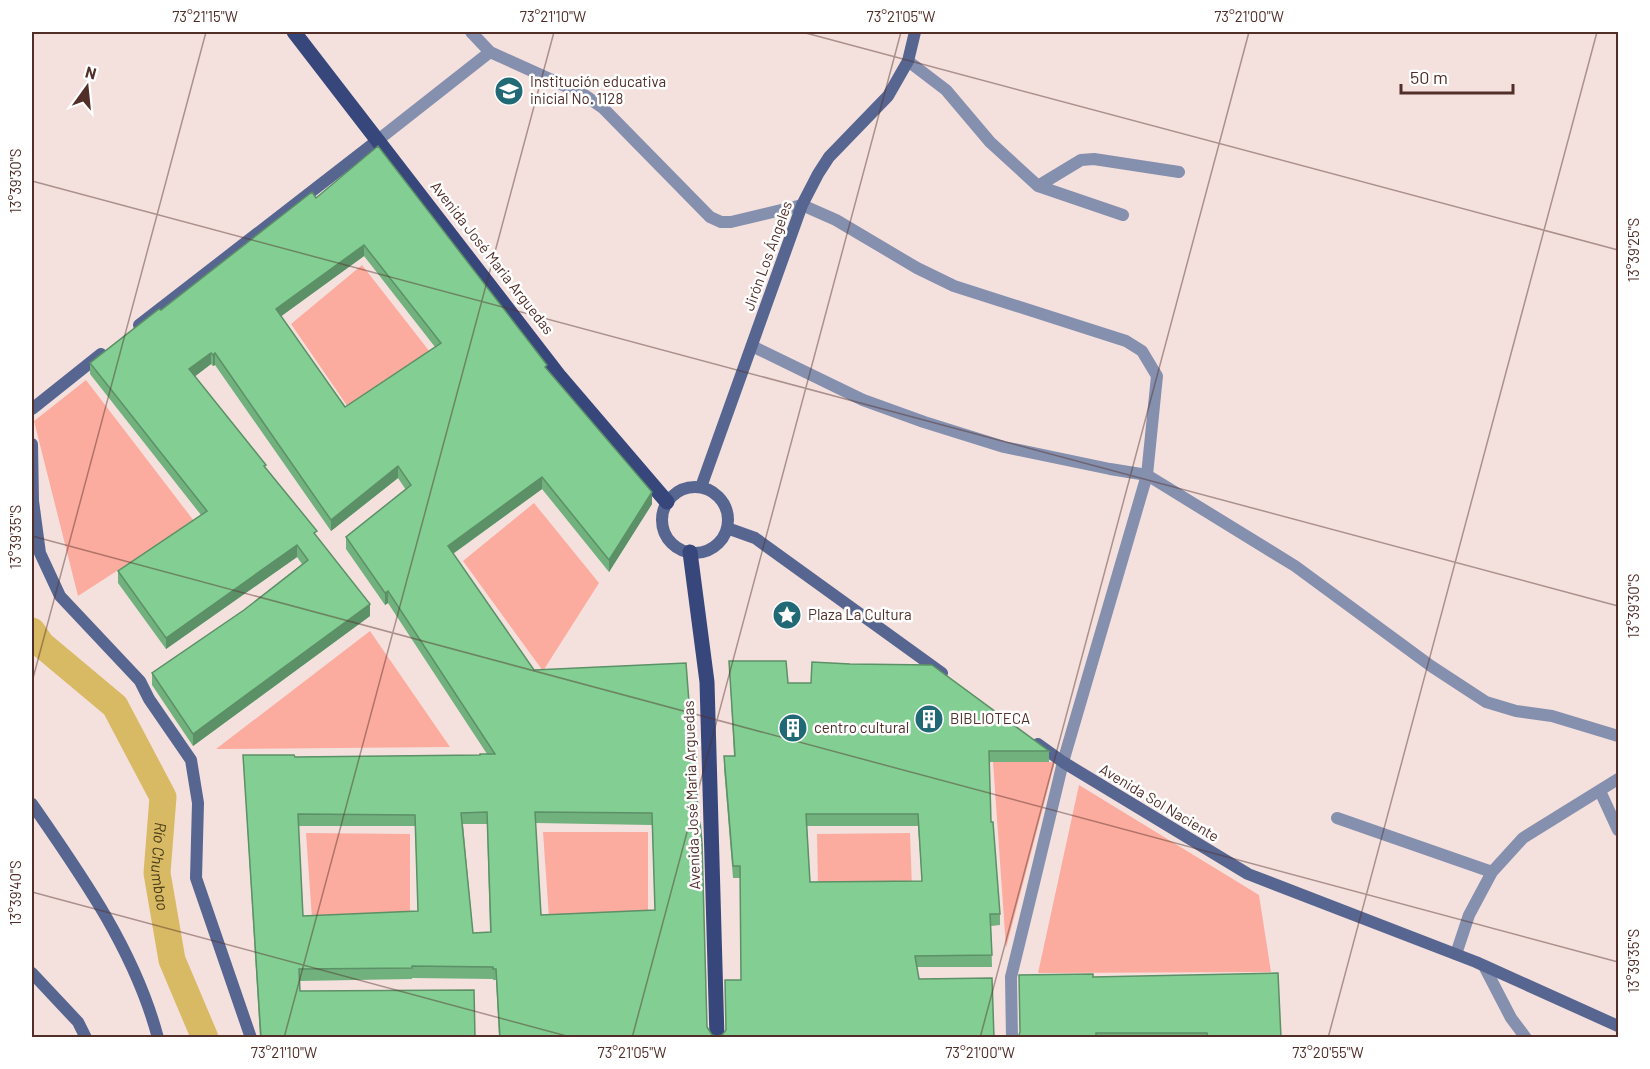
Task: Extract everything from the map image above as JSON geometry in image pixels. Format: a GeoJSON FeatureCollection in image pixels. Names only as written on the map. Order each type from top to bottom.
{"type":"FeatureCollection","features":[{"type":"Feature","properties":{"kind":"main road","name":"Avenida José Maria Arguedas"},"geometry":{"type":"LineString","coordinates":[[294,32],[560,377],[667,502]]}},
{"type":"Feature","properties":{"kind":"main road","name":"Avenida José Maria Arguedas"},"geometry":{"type":"LineString","coordinates":[[690,552],[707,682],[717,1038]]}},
{"type":"Feature","properties":{"kind":"street"},"geometry":{"type":"LineString","coordinates":[[471,32],[490,52],[583,94],[603,108],[710,217],[721,222],[731,222],[802,206],[836,220],[917,268],[954,286],[1126,341],[1142,351],[1158,376],[1147,475],[1064,762],[1011,977],[1012,1038]]}},
{"type":"Feature","properties":{"kind":"street","name":"Jirón Los Ángeles"},"geometry":{"type":"LineString","coordinates":[[701,487],[802,206],[829,157],[888,96],[908,61],[915,32]]}},
{"type":"Feature","properties":{"kind":"street"},"geometry":{"type":"LineString","coordinates":[[132,331],[490,52]]}},
{"type":"Feature","properties":{"kind":"street"},"geometry":{"type":"LineString","coordinates":[[908,61],[946,90],[990,142],[1038,186],[1123,215]]}},
{"type":"Feature","properties":{"kind":"street"},"geometry":{"type":"LineString","coordinates":[[1038,186],[1081,160],[1094,159],[1179,172]]}},
{"type":"Feature","properties":{"kind":"street"},"geometry":{"type":"LineString","coordinates":[[32,409],[113,345]]}},
{"type":"Feature","properties":{"kind":"street"},"geometry":{"type":"LineString","coordinates":[[752,346],[863,400],[924,422],[1004,447],[1147,475],[1295,566],[1431,666],[1486,702],[1516,711],[1552,716],[1618,736]]}},
{"type":"Feature","properties":{"kind":"street"},"geometry":{"type":"LineString","coordinates":[[32,444],[33,501],[40,554],[60,596],[140,681],[149,699],[191,760],[198,803],[196,878],[251,1038]]}},
{"type":"Feature","properties":{"kind":"street"},"geometry":{"type":"LineString","coordinates":[[691,487],[701,487],[720,498],[726,507],[728,528],[717,545],[709,550],[690,552],[680,549],[665,534],[662,523],[663,512],[673,495],[691,487]]}},
{"type":"Feature","properties":{"kind":"street"},"geometry":{"type":"LineString","coordinates":[[728,528],[755,538],[956,684]]}},
{"type":"Feature","properties":{"kind":"street","name":"Avenida Sol Naciente"},"geometry":{"type":"LineString","coordinates":[[1028,736],[1064,762],[1248,874],[1456,954],[1618,1026]]}},
{"type":"Feature","properties":{"kind":"street"},"geometry":{"type":"LineString","coordinates":[[1456,954],[1468,915],[1492,872],[1522,838],[1618,779]]}},
{"type":"Feature","properties":{"kind":"street"},"geometry":{"type":"LineString","coordinates":[[1600,791],[1618,830]]}},
{"type":"Feature","properties":{"kind":"street"},"geometry":{"type":"LineString","coordinates":[[32,804],[116,932],[152,1014],[158,1038]]}},
{"type":"Feature","properties":{"kind":"street"},"geometry":{"type":"LineString","coordinates":[[1337,818],[1492,872]]}},
{"type":"Feature","properties":{"kind":"street"},"geometry":{"type":"LineString","coordinates":[[1484,966],[1511,1018],[1526,1038]]}},
{"type":"Feature","properties":{"kind":"street"},"geometry":{"type":"LineString","coordinates":[[32,973],[78,1022],[86,1038]]}},
{"type":"Feature","properties":{"kind":"shaded area"},"geometry":{"type":"Polygon","coordinates":[[[362,265],[430,352],[348,407],[291,324],[362,265]]]}},
{"type":"Feature","properties":{"kind":"shaded area"},"geometry":{"type":"Polygon","coordinates":[[[86,380],[194,521],[78,596],[34,421],[86,380]]]}},
{"type":"Feature","properties":{"kind":"shaded area"},"geometry":{"type":"Polygon","coordinates":[[[534,503],[599,583],[543,671],[463,561],[534,503]]]}},
{"type":"Feature","properties":{"kind":"shaded area"},"geometry":{"type":"Polygon","coordinates":[[[370,631],[450,747],[216,749],[370,631]]]}},
{"type":"Feature","properties":{"kind":"shaded area"},"geometry":{"type":"Polygon","coordinates":[[[993,762],[1055,762],[1006,948],[993,762]]]}},
{"type":"Feature","properties":{"kind":"shaded area"},"geometry":{"type":"Polygon","coordinates":[[[1079,785],[1259,895],[1271,972],[1038,973],[1079,785]]]}},
{"type":"Feature","properties":{"kind":"shaded area"},"geometry":{"type":"Polygon","coordinates":[[[543,832],[648,832],[648,917],[549,918],[543,832]]]}},
{"type":"Feature","properties":{"kind":"shaded area"},"geometry":{"type":"Polygon","coordinates":[[[306,833],[410,834],[410,918],[312,919],[306,833]]]}},
{"type":"Feature","properties":{"kind":"shaded area"},"geometry":{"type":"Polygon","coordinates":[[[910,833],[912,888],[818,889],[817,834],[910,833]]]}},
{"type":"Feature","properties":{"kind":"building"},"geometry":{"type":"Polygon","coordinates":[[[378,146],[547,365],[545,367],[652,492],[609,560],[542,477],[448,546],[534,670],[686,663],[693,754],[696,754],[698,822],[700,822],[702,843],[707,1027],[712,1035],[722,1035],[726,1030],[725,980],[741,980],[740,866],[733,866],[724,756],[735,756],[729,661],[786,661],[788,683],[811,683],[812,662],[932,665],[1049,751],[989,751],[991,822],[993,822],[1000,914],[990,914],[992,955],[915,956],[919,979],[992,978],[994,1038],[551,1036],[551,1038],[500,1038],[496,969],[493,967],[412,966],[412,968],[299,969],[300,991],[474,990],[475,1038],[261,1038],[243,755],[294,755],[295,757],[495,754],[388,591],[385,593],[346,537],[411,485],[398,466],[331,520],[215,353],[213,355],[211,353],[189,369],[317,531],[314,533],[370,604],[193,734],[152,673],[244,610],[308,560],[297,545],[166,638],[118,571],[207,511],[90,363],[312,192],[316,198],[378,146]],[[364,245],[276,309],[345,407],[441,343],[364,245]],[[487,812],[461,813],[473,933],[491,932],[487,812]],[[535,812],[541,915],[655,910],[652,813],[535,812]],[[298,814],[303,916],[418,911],[415,815],[298,814]],[[806,814],[810,882],[922,881],[918,814],[806,814]]]}},
{"type":"Feature","properties":{"kind":"building"},"geometry":{"type":"Polygon","coordinates":[[[1278,973],[1281,1038],[1208,1038],[1207,1033],[1096,1033],[1096,1038],[1018,1038],[1020,1032],[1019,975],[1093,974],[1093,977],[1278,973]]]}},
{"type":"Feature","properties":{"kind":"waterway","name":"Río Chumbao"},"geometry":{"type":"LineString","coordinates":[[32,631],[41,644],[115,706],[163,797],[157,873],[172,960],[205,1038]]}},
{"type":"Feature","properties":{"kind":"place","name":"Institución educativa inicial No. 1128"},"geometry":{"type":"Point","coordinates":[509,91]}},
{"type":"Feature","properties":{"kind":"place","name":"Plaza La Cultura"},"geometry":{"type":"Point","coordinates":[787,615]}},
{"type":"Feature","properties":{"kind":"place","name":"BIBLIOTECA"},"geometry":{"type":"Point","coordinates":[929,719]}},
{"type":"Feature","properties":{"kind":"place","name":"centro cultural"},"geometry":{"type":"Point","coordinates":[793,728]}}]}
